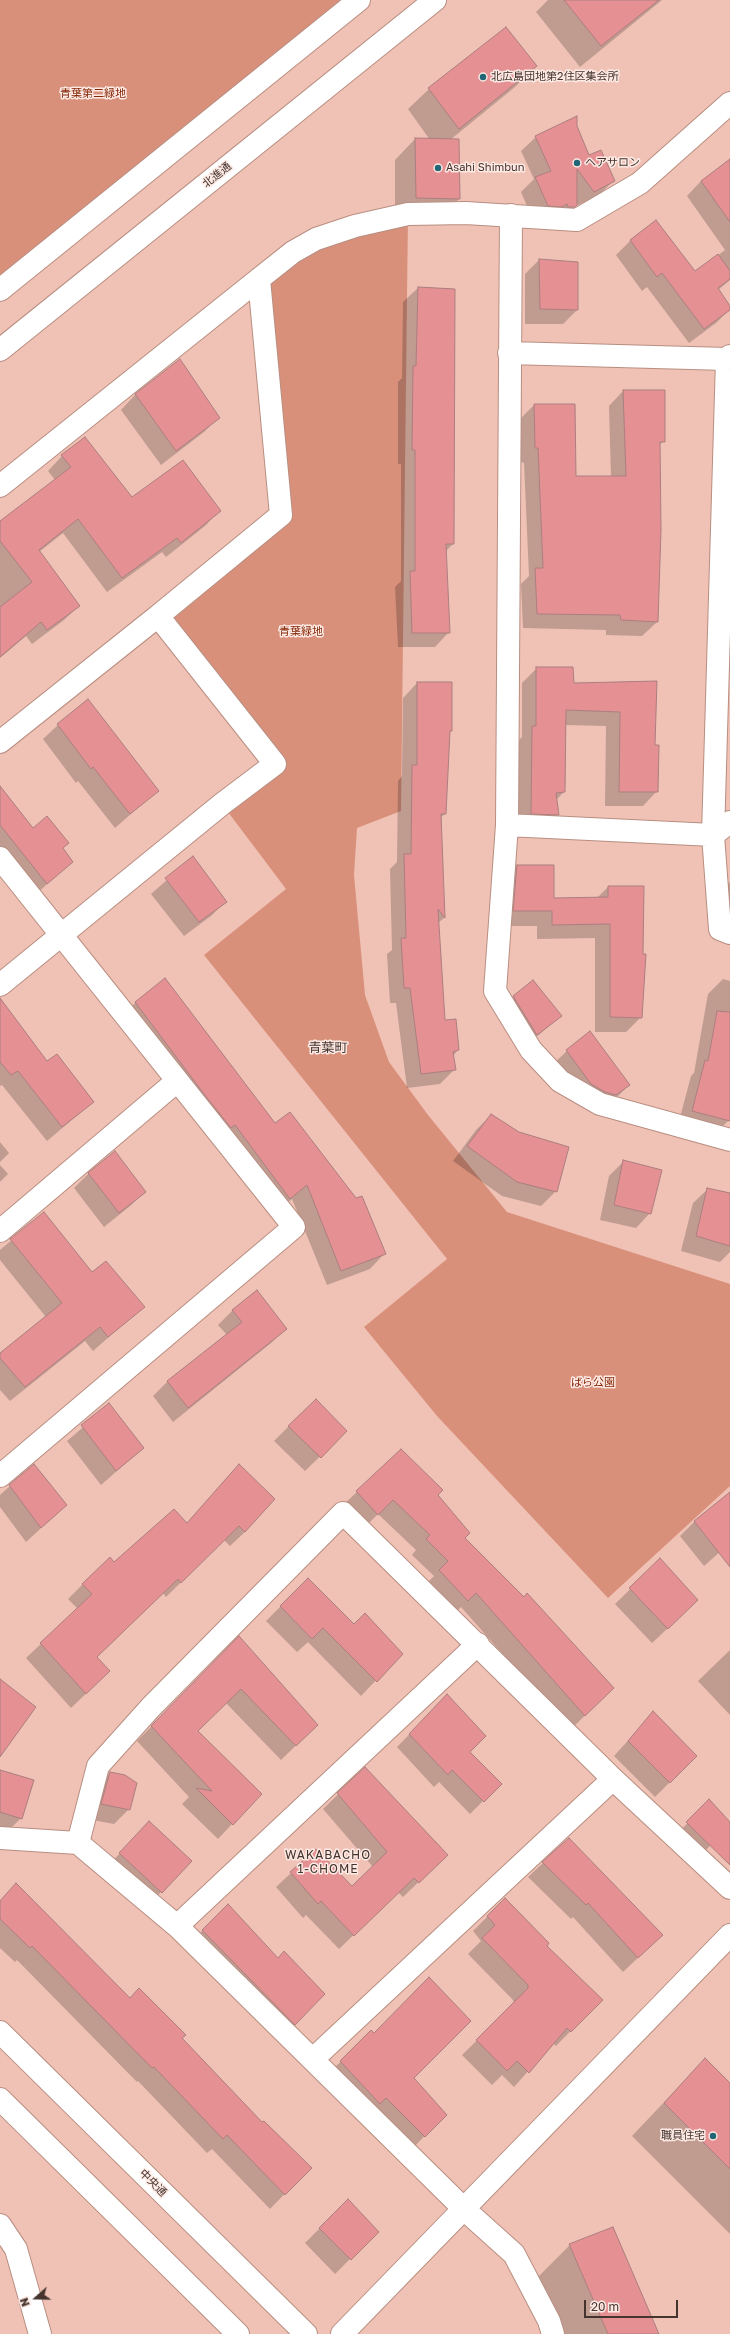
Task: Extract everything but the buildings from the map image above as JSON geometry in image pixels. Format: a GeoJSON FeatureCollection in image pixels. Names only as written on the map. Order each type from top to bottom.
{"type":"FeatureCollection","features":[{"type":"Feature","properties":{"kind":"street"},"geometry":{"type":"LineString","coordinates":[[0,290],[359,0]]}},
{"type":"Feature","properties":{"kind":"street","name":"北進通"},"geometry":{"type":"LineString","coordinates":[[0,350],[435,0]]}},
{"type":"Feature","properties":{"kind":"street"},"geometry":{"type":"LineString","coordinates":[[0,486],[293,252],[316,239],[355,226],[408,214],[466,213],[577,220],[640,183],[730,103]]}},
{"type":"Feature","properties":{"kind":"street"},"geometry":{"type":"LineString","coordinates":[[511,215],[509,352],[508,825],[495,991],[530,1050],[560,1082],[600,1104],[730,1140]]}},
{"type":"Feature","properties":{"kind":"street"},"geometry":{"type":"LineString","coordinates":[[0,742],[158,616],[281,515],[259,279]]}},
{"type":"Feature","properties":{"kind":"street"},"geometry":{"type":"LineString","coordinates":[[509,352],[729,357],[725,598],[713,835],[720,929],[730,933]]}},
{"type":"Feature","properties":{"kind":"street"},"geometry":{"type":"LineString","coordinates":[[0,985],[222,804],[275,764],[158,616]]}},
{"type":"Feature","properties":{"kind":"street"},"geometry":{"type":"LineString","coordinates":[[508,825],[713,835],[730,822]]}},
{"type":"Feature","properties":{"kind":"street"},"geometry":{"type":"LineString","coordinates":[[0,858],[294,1227],[0,1476]]}},
{"type":"Feature","properties":{"kind":"street"},"geometry":{"type":"LineString","coordinates":[[0,1231],[177,1081]]}},
{"type":"Feature","properties":{"kind":"street"},"geometry":{"type":"LineString","coordinates":[[78,1843],[98,1766],[150,1707],[343,1513],[478,1644],[613,1779],[730,1888]]}},
{"type":"Feature","properties":{"kind":"street"},"geometry":{"type":"LineString","coordinates":[[177,1926],[478,1644]]}},
{"type":"Feature","properties":{"kind":"street"},"geometry":{"type":"LineString","coordinates":[[313,2059],[613,1779]]}},
{"type":"Feature","properties":{"kind":"street"},"geometry":{"type":"LineString","coordinates":[[0,1838],[78,1843],[177,1926],[465,2210],[514,2254],[549,2321],[553,2334]]}},
{"type":"Feature","properties":{"kind":"street"},"geometry":{"type":"LineString","coordinates":[[342,2334],[465,2210],[730,1935]]}},
{"type":"Feature","properties":{"kind":"street","name":"中央通"},"geometry":{"type":"LineString","coordinates":[[0,2032],[306,2334]]}},
{"type":"Feature","properties":{"kind":"street"},"geometry":{"type":"LineString","coordinates":[[0,2099],[238,2334]]}},
{"type":"Feature","properties":{"kind":"street"},"geometry":{"type":"LineString","coordinates":[[0,2225],[16,2249],[40,2334]]}},
{"type":"Feature","properties":{"kind":"green space","name":"青葉第二緑地"},"geometry":{"type":"Polygon","coordinates":[[[0,0],[359,0],[0,290],[0,0]]]}},
{"type":"Feature","properties":{"kind":"green space","name":"青葉緑地"},"geometry":{"type":"Polygon","coordinates":[[[408,214],[401,811],[357,828],[354,875],[365,995],[389,1062],[428,1115],[507,1212],[730,1284],[730,1486],[608,1598],[437,1416],[364,1327],[447,1259],[204,955],[286,889],[222,804],[275,764],[158,616],[281,515],[259,279],[293,252],[408,214]]]}},
{"type":"Feature","properties":{"kind":"place","name":"北広島団地第2住区集会所"},"geometry":{"type":"Point","coordinates":[483,77]}},
{"type":"Feature","properties":{"kind":"place","name":"ヘアサロン"},"geometry":{"type":"Point","coordinates":[577,163]}},
{"type":"Feature","properties":{"kind":"place","name":"Asahi Shimbun"},"geometry":{"type":"Point","coordinates":[438,168]}},
{"type":"Feature","properties":{"kind":"place","name":"職員住宅"},"geometry":{"type":"Point","coordinates":[713,2136]}},
{"type":"Feature","properties":{"kind":"district","name":"青葉町"},"geometry":{"type":"Point","coordinates":[328,1048]}},
{"type":"Feature","properties":{"kind":"district","name":"WAKABACHO 1-CHOME"},"geometry":{"type":"Point","coordinates":[328,1862]}},
{"type":"Feature","properties":{"kind":"park label","name":"ばら公園"},"geometry":{"type":"Point","coordinates":[593,1383]}}]}
